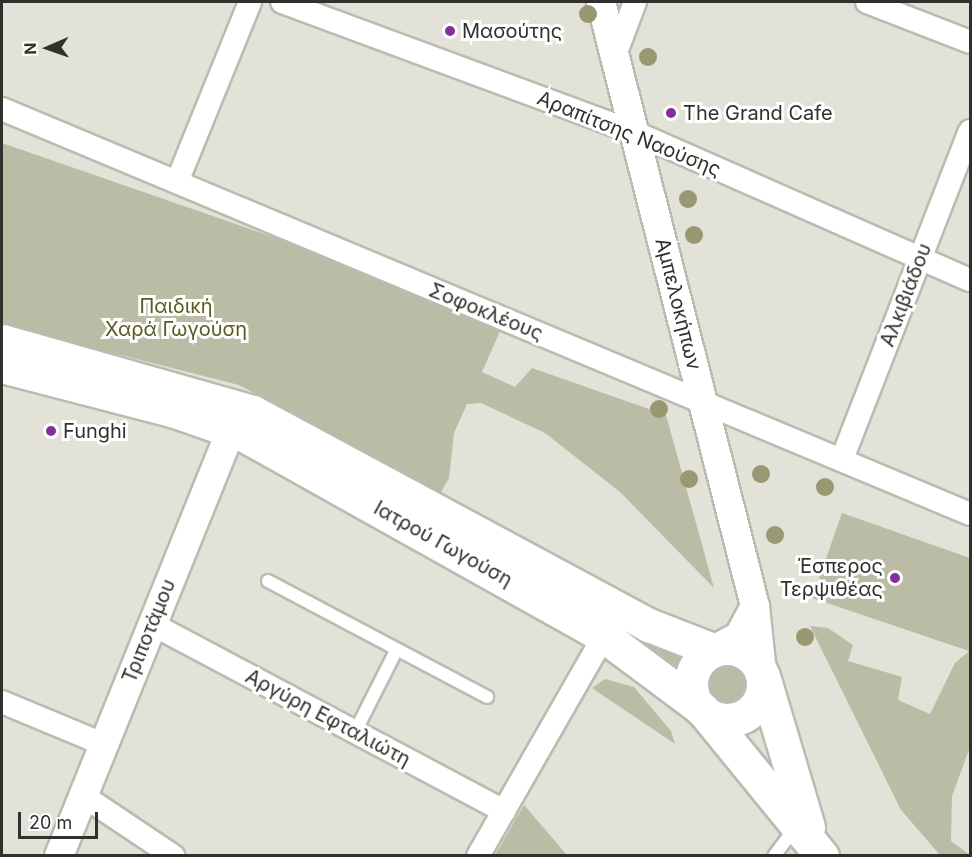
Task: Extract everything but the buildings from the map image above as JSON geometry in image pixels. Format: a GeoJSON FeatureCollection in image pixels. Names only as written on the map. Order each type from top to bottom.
{"type":"FeatureCollection","features":[{"type":"Feature","properties":{"kind":"main road","name":"Ιατρού Γωγούση"},"geometry":{"type":"LineString","coordinates":[[2,341],[236,419],[650,625],[713,650]]}},
{"type":"Feature","properties":{"kind":"main road","name":"Ιατρού Γωγούση"},"geometry":{"type":"LineString","coordinates":[[2,366],[236,419],[604,636],[702,709],[811,840]]}},
{"type":"Feature","properties":{"kind":"main road"},"geometry":{"type":"LineString","coordinates":[[762,673],[762,695],[749,713],[728,720],[702,709],[691,681],[698,663],[713,650],[740,650],[762,673],[811,840]]}},
{"type":"Feature","properties":{"kind":"street"},"geometry":{"type":"LineString","coordinates":[[177,182],[250,2]]}},
{"type":"Feature","properties":{"kind":"street","name":"Αραπίτσης Ναούσης"},"geometry":{"type":"LineString","coordinates":[[282,2],[634,132],[970,280]]}},
{"type":"Feature","properties":{"kind":"street","name":"Αμπελοκήπων"},"geometry":{"type":"LineString","coordinates":[[601,2],[755,606],[762,673]]}},
{"type":"Feature","properties":{"kind":"street"},"geometry":{"type":"LineString","coordinates":[[615,55],[635,2]]}},
{"type":"Feature","properties":{"kind":"street"},"geometry":{"type":"LineString","coordinates":[[867,2],[970,42]]}},
{"type":"Feature","properties":{"kind":"street","name":"Σοφοκλέους"},"geometry":{"type":"LineString","coordinates":[[2,109],[970,514]]}},
{"type":"Feature","properties":{"kind":"street","name":"Αλκιβιάδου"},"geometry":{"type":"LineString","coordinates":[[842,459],[970,130]]}},
{"type":"Feature","properties":{"kind":"street","name":"Τριποτάμου"},"geometry":{"type":"LineString","coordinates":[[59,855],[236,419]]}},
{"type":"Feature","properties":{"kind":"street"},"geometry":{"type":"LineString","coordinates":[[713,650],[739,636],[755,606]]}},
{"type":"Feature","properties":{"kind":"street","name":"Αργύρη Εφταλιώτη"},"geometry":{"type":"LineString","coordinates":[[152,624],[504,811]]}},
{"type":"Feature","properties":{"kind":"street"},"geometry":{"type":"LineString","coordinates":[[478,855],[604,636]]}},
{"type":"Feature","properties":{"kind":"street"},"geometry":{"type":"LineString","coordinates":[[2,702],[103,744]]}},
{"type":"Feature","properties":{"kind":"street"},"geometry":{"type":"LineString","coordinates":[[82,795],[173,855]]}},
{"type":"Feature","properties":{"kind":"lane"},"geometry":{"type":"LineString","coordinates":[[268,581],[396,651],[487,697]]}},
{"type":"Feature","properties":{"kind":"lane"},"geometry":{"type":"LineString","coordinates":[[355,732],[396,651]]}},
{"type":"Feature","properties":{"kind":"lane"},"geometry":{"type":"LineString","coordinates":[[775,854],[811,840]]}},
{"type":"Feature","properties":{"kind":"green space","name":"Παιδική Χαρά Γωγούση"},"geometry":{"type":"Polygon","coordinates":[[[2,143],[296,245],[501,329],[482,372],[515,387],[532,368],[666,415],[714,588],[620,492],[545,433],[481,403],[467,404],[454,433],[449,478],[440,494],[239,385],[2,325],[2,143]]]}},
{"type":"Feature","properties":{"kind":"green space"},"geometry":{"type":"Polygon","coordinates":[[[842,513],[970,558],[970,747],[952,796],[951,841],[970,855],[940,855],[901,810],[810,626],[828,628],[853,645],[848,661],[902,677],[898,700],[930,714],[955,663],[969,651],[812,598],[842,513]]]}},
{"type":"Feature","properties":{"kind":"green space"},"geometry":{"type":"Polygon","coordinates":[[[647,638],[686,651],[676,676],[643,647],[647,638]]]}},
{"type":"Feature","properties":{"kind":"green space"},"geometry":{"type":"Polygon","coordinates":[[[722,659],[732,659],[745,666],[752,679],[752,689],[745,702],[732,709],[722,709],[713,705],[706,698],[702,689],[702,679],[706,670],[713,663],[722,659]]]}},
{"type":"Feature","properties":{"kind":"green space"},"geometry":{"type":"Polygon","coordinates":[[[605,679],[634,687],[671,731],[675,744],[592,688],[605,679]]]}},
{"type":"Feature","properties":{"kind":"green space"},"geometry":{"type":"Polygon","coordinates":[[[524,805],[567,855],[495,855],[524,805]]]}},
{"type":"Feature","properties":{"kind":"place","name":"Μασούτης"},"geometry":{"type":"Point","coordinates":[450,31]}},
{"type":"Feature","properties":{"kind":"place","name":"The Grand Cafe"},"geometry":{"type":"Point","coordinates":[671,113]}},
{"type":"Feature","properties":{"kind":"place","name":"Funghi"},"geometry":{"type":"Point","coordinates":[51,431]}},
{"type":"Feature","properties":{"kind":"place","name":"Έσπερος Τερψιθέας"},"geometry":{"type":"Point","coordinates":[895,578]}}]}
